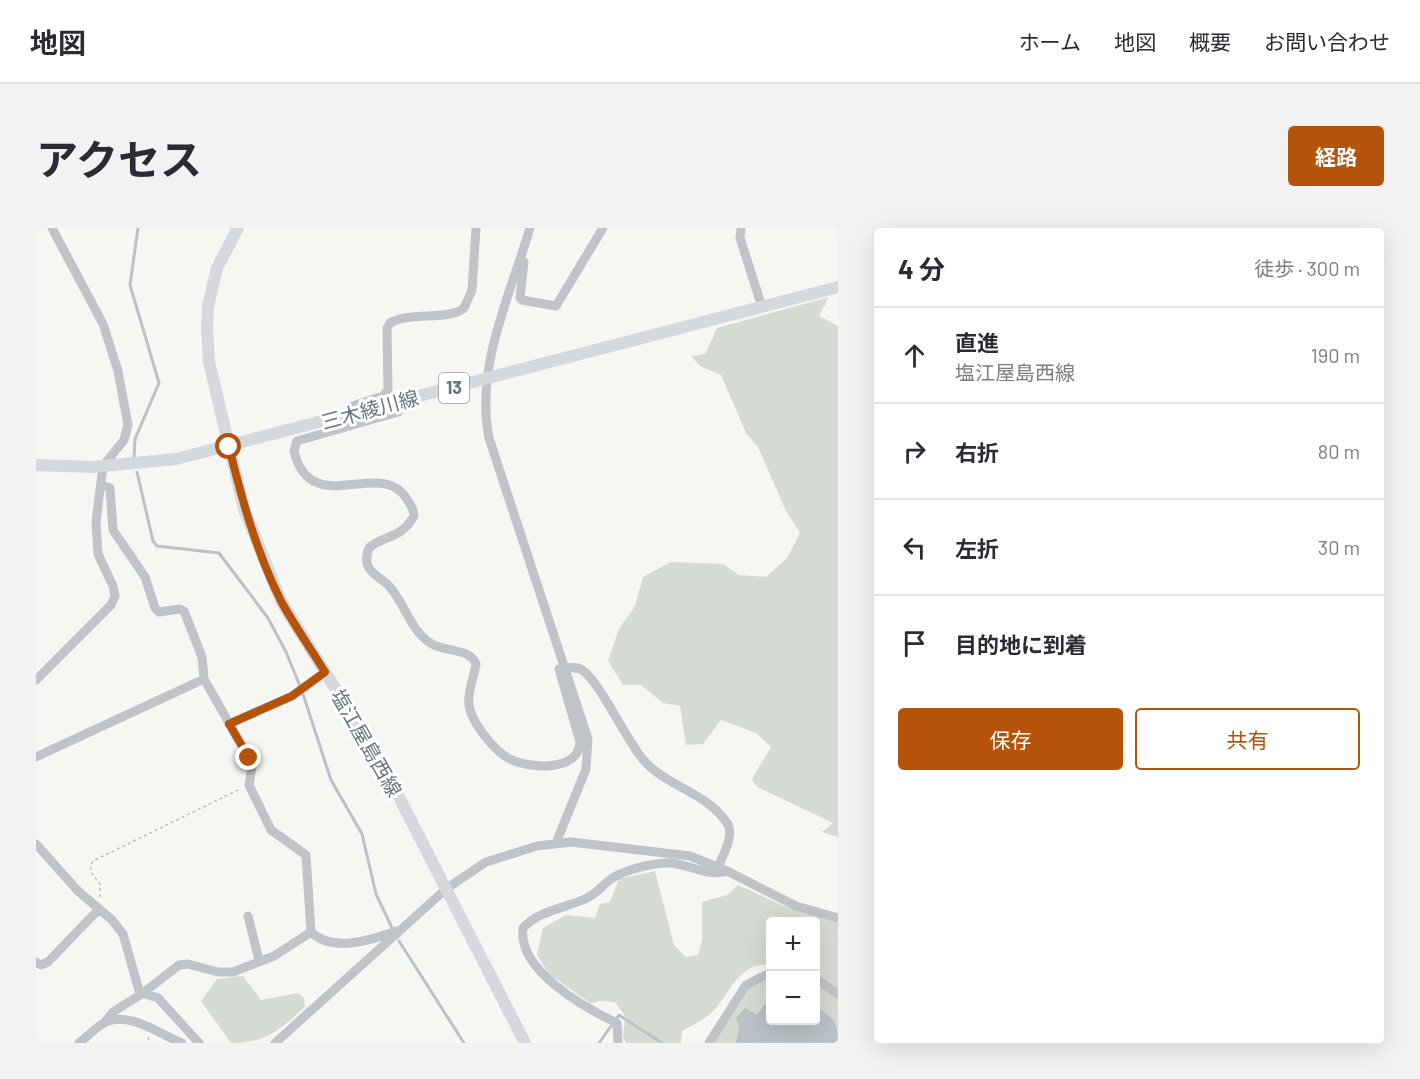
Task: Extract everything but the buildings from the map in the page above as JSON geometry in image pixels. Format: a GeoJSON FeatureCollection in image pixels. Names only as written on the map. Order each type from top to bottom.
{"type":"FeatureCollection","features":[{"type":"Feature","properties":{"kind":"main road","name":"塩江屋島西線"},"geometry":{"type":"LineString","coordinates":[[238,228],[217,268],[208,306],[207,328],[209,362],[244,509],[260,554],[282,603],[380,760],[525,1043]]}},
{"type":"Feature","properties":{"kind":"main road","name":"三木綾川線"},"geometry":{"type":"LineString","coordinates":[[36,465],[103,466],[176,459],[838,287]]}},
{"type":"Feature","properties":{"kind":"street"},"geometry":{"type":"LineString","coordinates":[[36,680],[111,605],[114,596],[113,586],[98,554],[96,522],[103,466],[128,433],[118,371],[103,324],[52,228]]}},
{"type":"Feature","properties":{"kind":"street"},"geometry":{"type":"LineString","coordinates":[[350,415],[350,407],[383,396],[388,390],[387,328],[390,323],[420,315],[460,311],[464,308],[472,290],[476,228]]}},
{"type":"Feature","properties":{"kind":"street"},"geometry":{"type":"LineString","coordinates":[[530,228],[489,359],[484,400],[489,438],[588,739],[586,768],[556,843]]}},
{"type":"Feature","properties":{"kind":"street"},"geometry":{"type":"LineString","coordinates":[[521,259],[524,260],[520,297],[522,300],[556,306],[603,228]]}},
{"type":"Feature","properties":{"kind":"street"},"geometry":{"type":"LineString","coordinates":[[741,228],[740,238],[762,307]]}},
{"type":"Feature","properties":{"kind":"street"},"geometry":{"type":"LineString","coordinates":[[396,403],[398,412],[297,441],[294,451],[302,470],[320,484],[348,486],[382,482],[397,487],[403,493],[414,510],[414,516],[394,537],[374,543],[369,548],[366,564],[394,592],[415,628],[423,637],[442,649],[465,653],[475,659],[469,699],[471,714],[484,734],[509,759],[531,765],[562,764],[574,758],[580,750],[580,742],[559,669],[580,669],[611,709],[630,744],[655,773],[690,790],[727,822],[729,837],[722,869],[716,874],[680,864],[666,863],[628,871],[613,878],[588,898],[535,918],[523,928],[525,948],[556,989],[589,1010],[617,1023],[618,1043]]}},
{"type":"Feature","properties":{"kind":"street"},"geometry":{"type":"LineString","coordinates":[[101,485],[110,488],[113,530],[145,577],[154,608],[159,612],[180,609],[184,611],[202,657],[204,679],[217,698],[252,767],[249,785],[271,830],[306,855],[311,932],[316,937],[339,943],[365,941],[401,929]]}},
{"type":"Feature","properties":{"kind":"street"},"geometry":{"type":"LineString","coordinates":[[229,724],[292,696],[325,672]]}},
{"type":"Feature","properties":{"kind":"street"},"geometry":{"type":"LineString","coordinates":[[36,757],[204,679]]}},
{"type":"Feature","properties":{"kind":"street"},"geometry":{"type":"LineString","coordinates":[[275,1043],[446,889],[486,862],[556,843],[594,843],[675,853],[722,869],[796,906],[838,918]]}},
{"type":"Feature","properties":{"kind":"street"},"geometry":{"type":"LineString","coordinates":[[36,844],[123,934],[142,993]]}},
{"type":"Feature","properties":{"kind":"street"},"geometry":{"type":"LineString","coordinates":[[36,962],[41,965],[48,962],[96,906]]}},
{"type":"Feature","properties":{"kind":"street"},"geometry":{"type":"LineString","coordinates":[[248,916],[259,960]]}},
{"type":"Feature","properties":{"kind":"street"},"geometry":{"type":"LineString","coordinates":[[80,1043],[105,1022],[113,1012],[179,965],[188,964],[218,972],[233,972],[274,956],[311,932]]}},
{"type":"Feature","properties":{"kind":"street"},"geometry":{"type":"LineString","coordinates":[[365,941],[365,962]]}},
{"type":"Feature","properties":{"kind":"street"},"geometry":{"type":"LineString","coordinates":[[709,1043],[746,985],[766,975]]}},
{"type":"Feature","properties":{"kind":"street"},"geometry":{"type":"LineString","coordinates":[[820,983],[838,994]]}},
{"type":"Feature","properties":{"kind":"street"},"geometry":{"type":"LineString","coordinates":[[142,993],[158,998],[199,1043]]}},
{"type":"Feature","properties":{"kind":"street"},"geometry":{"type":"LineString","coordinates":[[105,1022],[131,1021],[182,1043]]}},
{"type":"Feature","properties":{"kind":"path"},"geometry":{"type":"LineString","coordinates":[[96,906],[102,890],[91,873],[90,866],[93,861],[249,785]]}},
{"type":"Feature","properties":{"kind":"shaded area"},"geometry":{"type":"Polygon","coordinates":[[[829,297],[819,316],[838,326],[838,837],[822,832],[833,823],[757,787],[752,779],[771,747],[756,733],[721,720],[703,744],[686,745],[680,706],[663,703],[641,685],[623,685],[608,661],[619,629],[635,606],[643,577],[671,562],[723,564],[739,575],[766,577],[787,558],[800,533],[786,511],[758,447],[746,433],[721,375],[700,366],[691,356],[705,354],[717,328],[829,297]]]}},
{"type":"Feature","properties":{"kind":"shaded area"},"geometry":{"type":"Polygon","coordinates":[[[655,871],[674,945],[686,957],[698,955],[702,940],[702,902],[727,895],[738,885],[784,906],[838,922],[838,1043],[713,1043],[748,988],[766,981],[766,1025],[820,1025],[820,917],[766,917],[766,965],[760,965],[744,972],[714,1011],[682,1031],[681,1043],[626,1043],[623,1037],[625,1016],[615,1002],[590,1003],[549,974],[537,955],[543,928],[566,915],[595,918],[600,904],[610,902],[619,879],[655,871]]]}},
{"type":"Feature","properties":{"kind":"shaded area"},"geometry":{"type":"Polygon","coordinates":[[[243,976],[261,1000],[298,993],[304,998],[305,1007],[272,1034],[254,1041],[231,1043],[201,1001],[217,979],[243,976]]]}},
{"type":"Feature","properties":{"kind":"shaded area"},"geometry":{"type":"Polygon","coordinates":[[[766,1004],[766,1025],[820,1025],[820,1010],[822,1011],[834,1021],[838,1043],[736,1043],[739,1027],[736,1018],[745,1008],[757,1015],[766,1004]]]}},
{"type":"Feature","properties":{"kind":"waterway"},"geometry":{"type":"LineString","coordinates":[[134,458],[135,439],[159,383],[130,285],[138,228]]}},
{"type":"Feature","properties":{"kind":"waterway"},"geometry":{"type":"LineString","coordinates":[[137,472],[153,541],[157,546],[219,553],[268,618],[286,652],[302,691],[331,780],[362,834],[376,894],[392,928]]}},
{"type":"Feature","properties":{"kind":"waterway"},"geometry":{"type":"LineString","coordinates":[[399,941],[464,1043]]}},
{"type":"Feature","properties":{"kind":"waterway"},"geometry":{"type":"LineString","coordinates":[[599,1043],[619,1015],[662,1043]]}},
{"type":"Feature","properties":{"kind":"route"},"geometry":{"type":"LineString","coordinates":[[229,447],[244,509],[260,554],[282,603],[325,672],[305,684],[292,696],[229,724],[249,758]]}}]}
